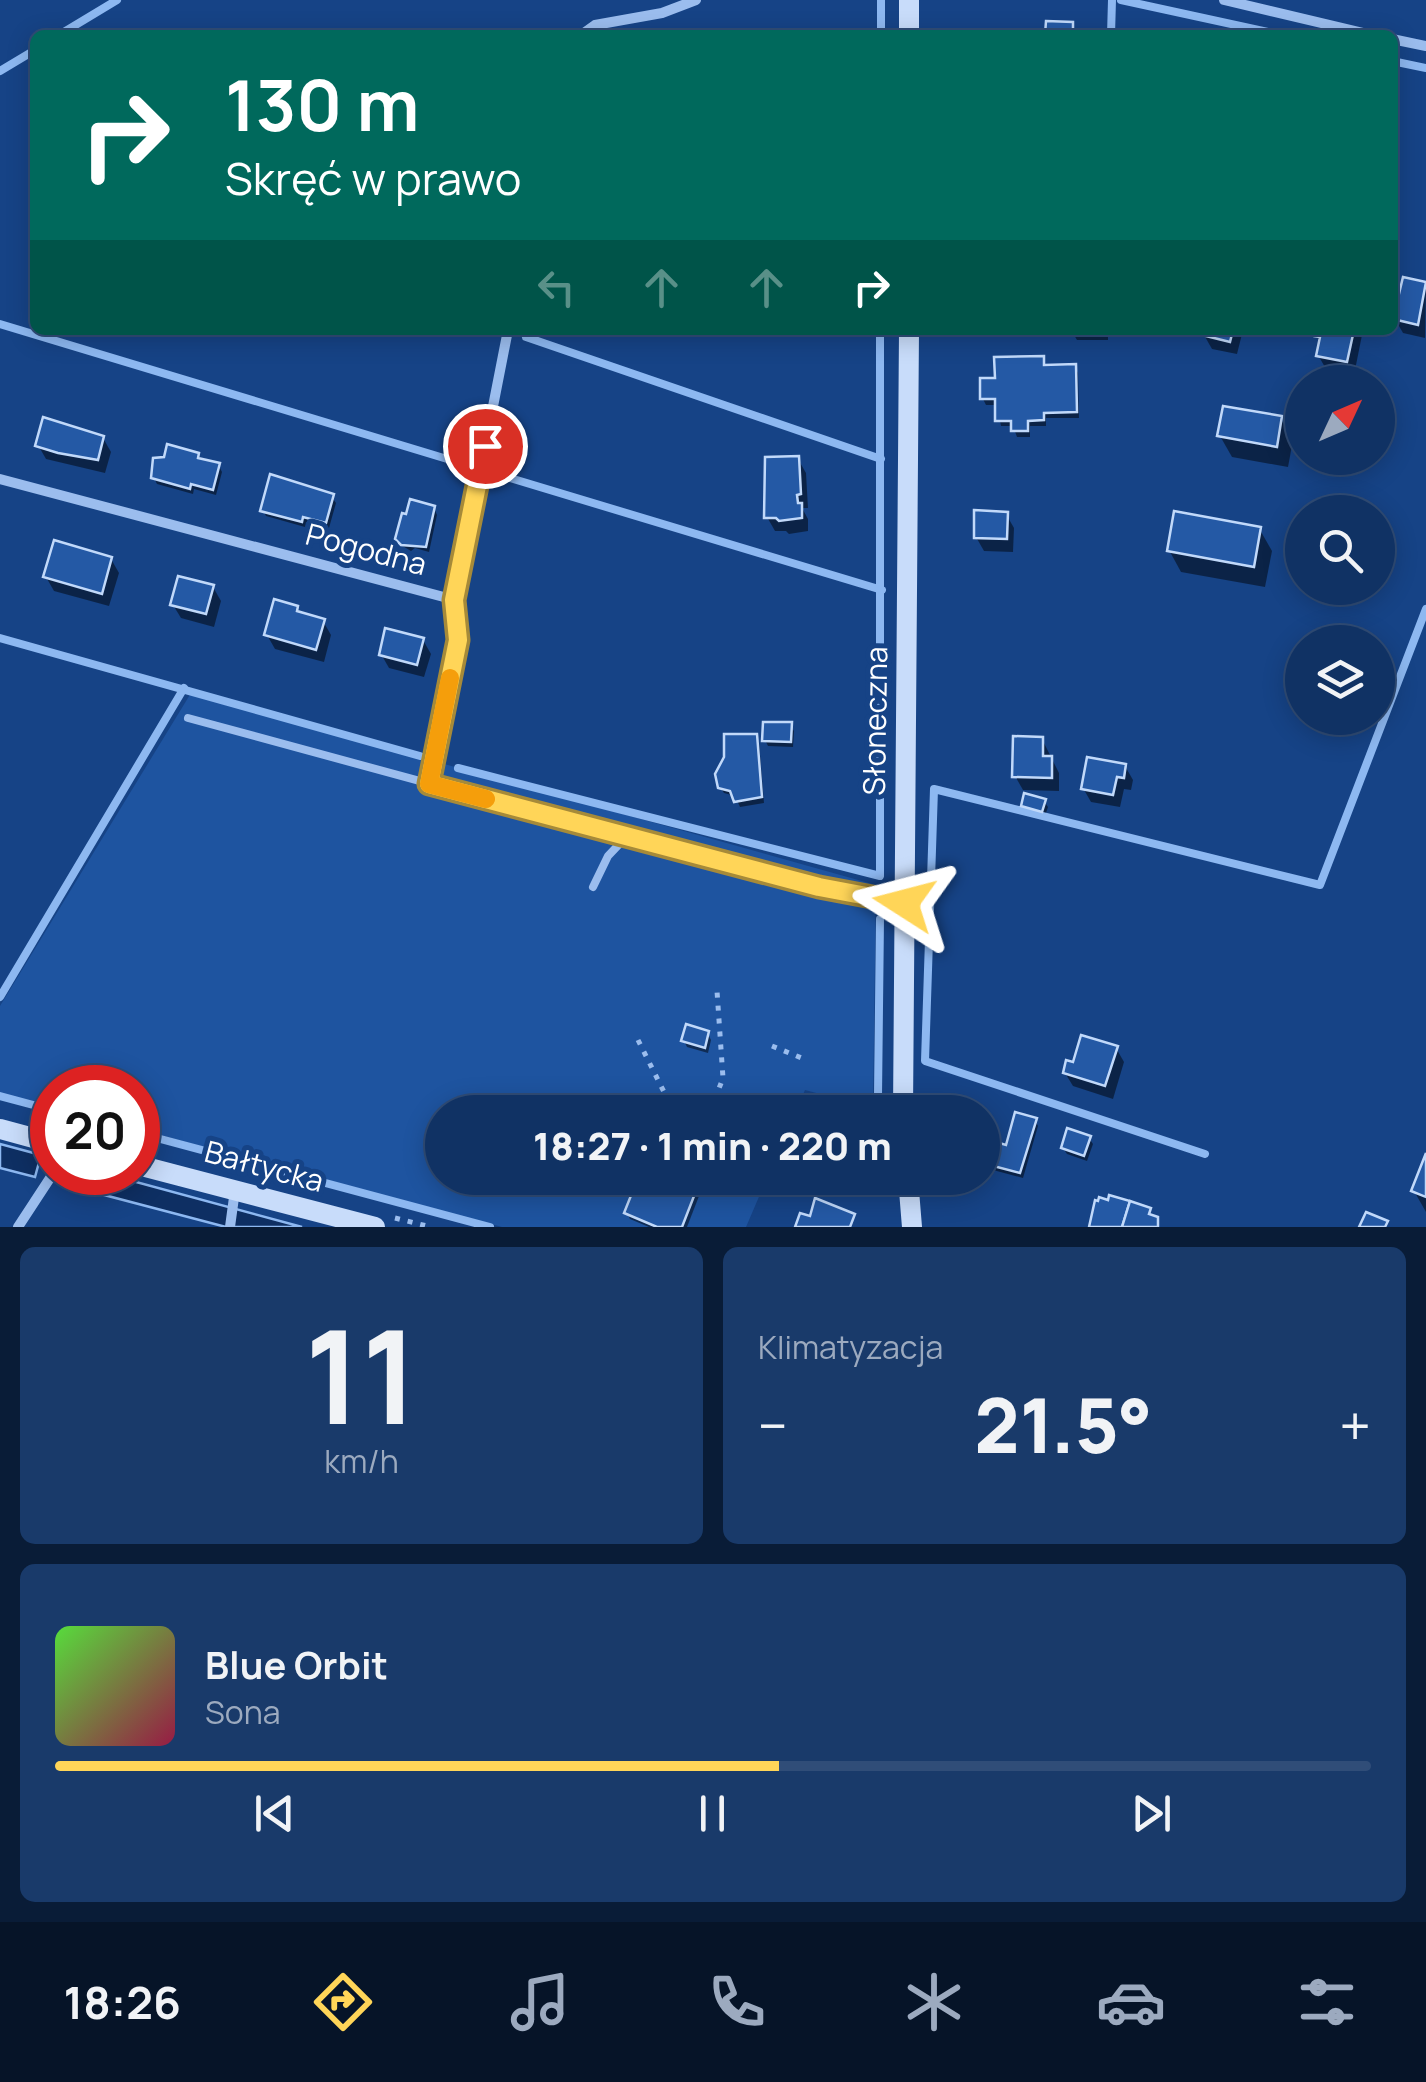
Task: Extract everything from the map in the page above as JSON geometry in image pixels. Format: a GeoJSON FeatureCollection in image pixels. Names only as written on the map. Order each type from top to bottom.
{"type":"FeatureCollection","features":[{"type":"Feature","properties":{"kind":"street"},"geometry":{"type":"LineString","coordinates":[[588,30],[594,25],[662,13],[696,0]]}},
{"type":"Feature","properties":{"kind":"street"},"geometry":{"type":"LineString","coordinates":[[909,0],[909,30]]}},
{"type":"Feature","properties":{"kind":"street"},"geometry":{"type":"LineString","coordinates":[[1224,0],[1326,30]]}},
{"type":"Feature","properties":{"kind":"street"},"geometry":{"type":"LineString","coordinates":[[1398,40],[1426,46]]}},
{"type":"Feature","properties":{"kind":"street","name":"Pogodna"},"geometry":{"type":"LineString","coordinates":[[0,479],[454,600],[507,335]]}},
{"type":"Feature","properties":{"kind":"street","name":"Słoneczna"},"geometry":{"type":"LineString","coordinates":[[903,1095],[909,335]]}},
{"type":"Feature","properties":{"kind":"street"},"geometry":{"type":"LineString","coordinates":[[0,1129],[30,1137]]}},
{"type":"Feature","properties":{"kind":"street","name":"Bałtycka"},"geometry":{"type":"LineString","coordinates":[[160,1173],[234,1198],[375,1227]]}},
{"type":"Feature","properties":{"kind":"street"},"geometry":{"type":"LineString","coordinates":[[18,1227],[39,1195]]}},
{"type":"Feature","properties":{"kind":"street"},"geometry":{"type":"LineString","coordinates":[[909,1195],[912,1227]]}},
{"type":"Feature","properties":{"kind":"street"},"geometry":{"type":"LineString","coordinates":[[230,1227],[234,1198]]}},
{"type":"Feature","properties":{"kind":"lane"},"geometry":{"type":"LineString","coordinates":[[429,784],[458,640],[454,600]]}},
{"type":"Feature","properties":{"kind":"lane"},"geometry":{"type":"LineString","coordinates":[[188,718],[626,837],[849,894],[904,903]]}},
{"type":"Feature","properties":{"kind":"lane"},"geometry":{"type":"LineString","coordinates":[[593,887],[608,856],[626,837]]}},
{"type":"Feature","properties":{"kind":"path"},"geometry":{"type":"LineString","coordinates":[[717,991],[724,1078],[717,1095]]}},
{"type":"Feature","properties":{"kind":"path"},"geometry":{"type":"LineString","coordinates":[[638,1040],[666,1095]]}},
{"type":"Feature","properties":{"kind":"path"},"geometry":{"type":"LineString","coordinates":[[772,1046],[804,1059]]}},
{"type":"Feature","properties":{"kind":"shaded area"},"geometry":{"type":"Polygon","coordinates":[[[191,693],[876,885],[873,1095],[824,1095],[805,1090],[803,1095],[425,1095],[425,1195],[760,1195],[746,1227],[502,1227],[160,1135],[160,1065],[30,1065],[30,1101],[0,1093],[0,1006],[191,693]]]}},
{"type":"Feature","properties":{"kind":"shaded area"},"geometry":{"type":"Polygon","coordinates":[[[0,1144],[30,1152],[30,1176],[0,1168],[0,1144]]]}},
{"type":"Feature","properties":{"kind":"shaded area"},"geometry":{"type":"Polygon","coordinates":[[[160,1188],[302,1227],[226,1227],[104,1195],[160,1195],[160,1188]]]}},
{"type":"Feature","properties":{"kind":"building"},"geometry":{"type":"Polygon","coordinates":[[[1046,21],[1073,22],[1073,30],[1045,30],[1046,21]]]}},
{"type":"Feature","properties":{"kind":"building"},"geometry":{"type":"Polygon","coordinates":[[[1403,277],[1426,282],[1418,325],[1398,320],[1403,277]]]}},
{"type":"Feature","properties":{"kind":"building"},"geometry":{"type":"Polygon","coordinates":[[[1202,335],[1232,335],[1230,342],[1202,335]]]}},
{"type":"Feature","properties":{"kind":"building"},"geometry":{"type":"Polygon","coordinates":[[[1353,335],[1347,362],[1316,356],[1320,337],[1314,336],[1353,335]]]}},
{"type":"Feature","properties":{"kind":"building"},"geometry":{"type":"Polygon","coordinates":[[[1044,356],[1044,365],[1076,364],[1077,412],[1044,413],[1044,420],[1028,421],[1028,431],[1011,431],[1011,421],[995,421],[995,399],[980,399],[980,378],[995,378],[994,357],[1044,356]]]}},
{"type":"Feature","properties":{"kind":"building"},"geometry":{"type":"Polygon","coordinates":[[[1223,406],[1282,416],[1277,447],[1217,436],[1223,406]]]}},
{"type":"Feature","properties":{"kind":"building"},"geometry":{"type":"Polygon","coordinates":[[[43,417],[104,436],[98,460],[35,446],[43,417]]]}},
{"type":"Feature","properties":{"kind":"building"},"geometry":{"type":"Polygon","coordinates":[[[167,444],[220,463],[213,490],[191,484],[190,489],[151,478],[153,458],[164,457],[167,444]]]}},
{"type":"Feature","properties":{"kind":"building"},"geometry":{"type":"Polygon","coordinates":[[[799,456],[801,494],[797,495],[798,503],[802,503],[802,518],[764,518],[765,457],[799,456]]]}},
{"type":"Feature","properties":{"kind":"building"},"geometry":{"type":"Polygon","coordinates":[[[270,474],[334,494],[326,523],[303,517],[302,522],[260,511],[270,474]]]}},
{"type":"Feature","properties":{"kind":"building"},"geometry":{"type":"Polygon","coordinates":[[[410,499],[435,506],[426,547],[401,545],[395,539],[410,499]]]}},
{"type":"Feature","properties":{"kind":"building"},"geometry":{"type":"Polygon","coordinates":[[[974,510],[1008,512],[1007,539],[974,538],[974,510]]]}},
{"type":"Feature","properties":{"kind":"building"},"geometry":{"type":"Polygon","coordinates":[[[1174,511],[1261,527],[1254,567],[1167,551],[1174,511]]]}},
{"type":"Feature","properties":{"kind":"building"},"geometry":{"type":"Polygon","coordinates":[[[54,540],[112,557],[102,594],[43,577],[54,540]]]}},
{"type":"Feature","properties":{"kind":"building"},"geometry":{"type":"Polygon","coordinates":[[[178,576],[214,585],[206,614],[170,605],[178,576]]]}},
{"type":"Feature","properties":{"kind":"building"},"geometry":{"type":"Polygon","coordinates":[[[274,599],[325,619],[316,650],[264,635],[274,599]]]}},
{"type":"Feature","properties":{"kind":"building"},"geometry":{"type":"Polygon","coordinates":[[[385,628],[424,638],[417,665],[379,655],[385,628]]]}},
{"type":"Feature","properties":{"kind":"building"},"geometry":{"type":"Polygon","coordinates":[[[763,722],[792,722],[791,742],[762,741],[763,722]]]}},
{"type":"Feature","properties":{"kind":"building"},"geometry":{"type":"Polygon","coordinates":[[[724,734],[757,734],[762,797],[734,802],[730,791],[718,788],[715,774],[724,757],[724,734]]]}},
{"type":"Feature","properties":{"kind":"building"},"geometry":{"type":"Polygon","coordinates":[[[1013,736],[1043,737],[1043,756],[1052,756],[1052,778],[1012,777],[1013,736]]]}},
{"type":"Feature","properties":{"kind":"building"},"geometry":{"type":"Polygon","coordinates":[[[1087,757],[1126,764],[1124,778],[1117,777],[1113,795],[1081,789],[1087,757]]]}},
{"type":"Feature","properties":{"kind":"building"},"geometry":{"type":"Polygon","coordinates":[[[1024,793],[1046,799],[1042,812],[1021,806],[1024,793]]]}},
{"type":"Feature","properties":{"kind":"building"},"geometry":{"type":"Polygon","coordinates":[[[686,1024],[709,1031],[705,1048],[681,1041],[686,1024]]]}},
{"type":"Feature","properties":{"kind":"building"},"geometry":{"type":"Polygon","coordinates":[[[1081,1035],[1118,1046],[1105,1086],[1063,1073],[1066,1060],[1073,1062],[1081,1035]]]}},
{"type":"Feature","properties":{"kind":"building"},"geometry":{"type":"Polygon","coordinates":[[[1015,1112],[1037,1118],[1020,1173],[1000,1168],[1000,1143],[1006,1145],[1015,1112]]]}},
{"type":"Feature","properties":{"kind":"building"},"geometry":{"type":"Polygon","coordinates":[[[1067,1128],[1091,1136],[1084,1156],[1061,1148],[1067,1128]]]}},
{"type":"Feature","properties":{"kind":"building"},"geometry":{"type":"Polygon","coordinates":[[[1426,1153],[1426,1197],[1411,1191],[1426,1153]]]}},
{"type":"Feature","properties":{"kind":"building"},"geometry":{"type":"Polygon","coordinates":[[[631,1195],[694,1195],[682,1227],[657,1227],[624,1213],[631,1195]]]}},
{"type":"Feature","properties":{"kind":"building"},"geometry":{"type":"Polygon","coordinates":[[[1109,1195],[1130,1201],[1122,1227],[1089,1227],[1095,1200],[1108,1200],[1109,1195]]]}},
{"type":"Feature","properties":{"kind":"building"},"geometry":{"type":"Polygon","coordinates":[[[815,1198],[855,1214],[850,1227],[795,1227],[800,1213],[810,1216],[815,1198]]]}},
{"type":"Feature","properties":{"kind":"building"},"geometry":{"type":"Polygon","coordinates":[[[1130,1201],[1151,1208],[1149,1214],[1158,1217],[1158,1227],[1122,1227],[1130,1201]]]}},
{"type":"Feature","properties":{"kind":"building"},"geometry":{"type":"Polygon","coordinates":[[[1366,1212],[1388,1221],[1385,1227],[1359,1227],[1366,1212]]]}},
{"type":"Feature","properties":{"kind":"waterway"},"geometry":{"type":"LineString","coordinates":[[67,30],[117,0]]}},
{"type":"Feature","properties":{"kind":"waterway"},"geometry":{"type":"LineString","coordinates":[[881,0],[881,30]]}},
{"type":"Feature","properties":{"kind":"waterway"},"geometry":{"type":"LineString","coordinates":[[1111,30],[1112,0]]}},
{"type":"Feature","properties":{"kind":"waterway"},"geometry":{"type":"LineString","coordinates":[[1121,0],[1259,30]]}},
{"type":"Feature","properties":{"kind":"waterway"},"geometry":{"type":"LineString","coordinates":[[0,71],[30,53]]}},
{"type":"Feature","properties":{"kind":"waterway"},"geometry":{"type":"LineString","coordinates":[[1398,62],[1426,68]]}},
{"type":"Feature","properties":{"kind":"waterway"},"geometry":{"type":"LineString","coordinates":[[0,324],[30,333]]}},
{"type":"Feature","properties":{"kind":"waterway"},"geometry":{"type":"LineString","coordinates":[[36,335],[467,465]]}},
{"type":"Feature","properties":{"kind":"waterway"},"geometry":{"type":"LineString","coordinates":[[458,768],[880,876],[880,335]]}},
{"type":"Feature","properties":{"kind":"waterway"},"geometry":{"type":"LineString","coordinates":[[526,337],[881,459]]}},
{"type":"Feature","properties":{"kind":"waterway"},"geometry":{"type":"LineString","coordinates":[[500,475],[882,590]]}},
{"type":"Feature","properties":{"kind":"waterway"},"geometry":{"type":"LineString","coordinates":[[1205,1154],[925,1061],[934,789],[1320,885],[1426,609]]}},
{"type":"Feature","properties":{"kind":"waterway"},"geometry":{"type":"LineString","coordinates":[[0,638],[420,756]]}},
{"type":"Feature","properties":{"kind":"waterway"},"geometry":{"type":"LineString","coordinates":[[0,997],[184,688]]}},
{"type":"Feature","properties":{"kind":"waterway"},"geometry":{"type":"LineString","coordinates":[[878,1095],[880,919]]}},
{"type":"Feature","properties":{"kind":"waterway"},"geometry":{"type":"LineString","coordinates":[[0,1096],[30,1104]]}},
{"type":"Feature","properties":{"kind":"waterway"},"geometry":{"type":"LineString","coordinates":[[160,1139],[490,1227]]}},
{"type":"Feature","properties":{"kind":"slow traffic"},"geometry":{"type":"LineString","coordinates":[[450,678],[429,784],[486,799]]}},
{"type":"Feature","properties":{"kind":"route"},"geometry":{"type":"LineString","coordinates":[[485,446],[454,600],[458,640],[429,784],[819,887],[904,903]]}}]}
